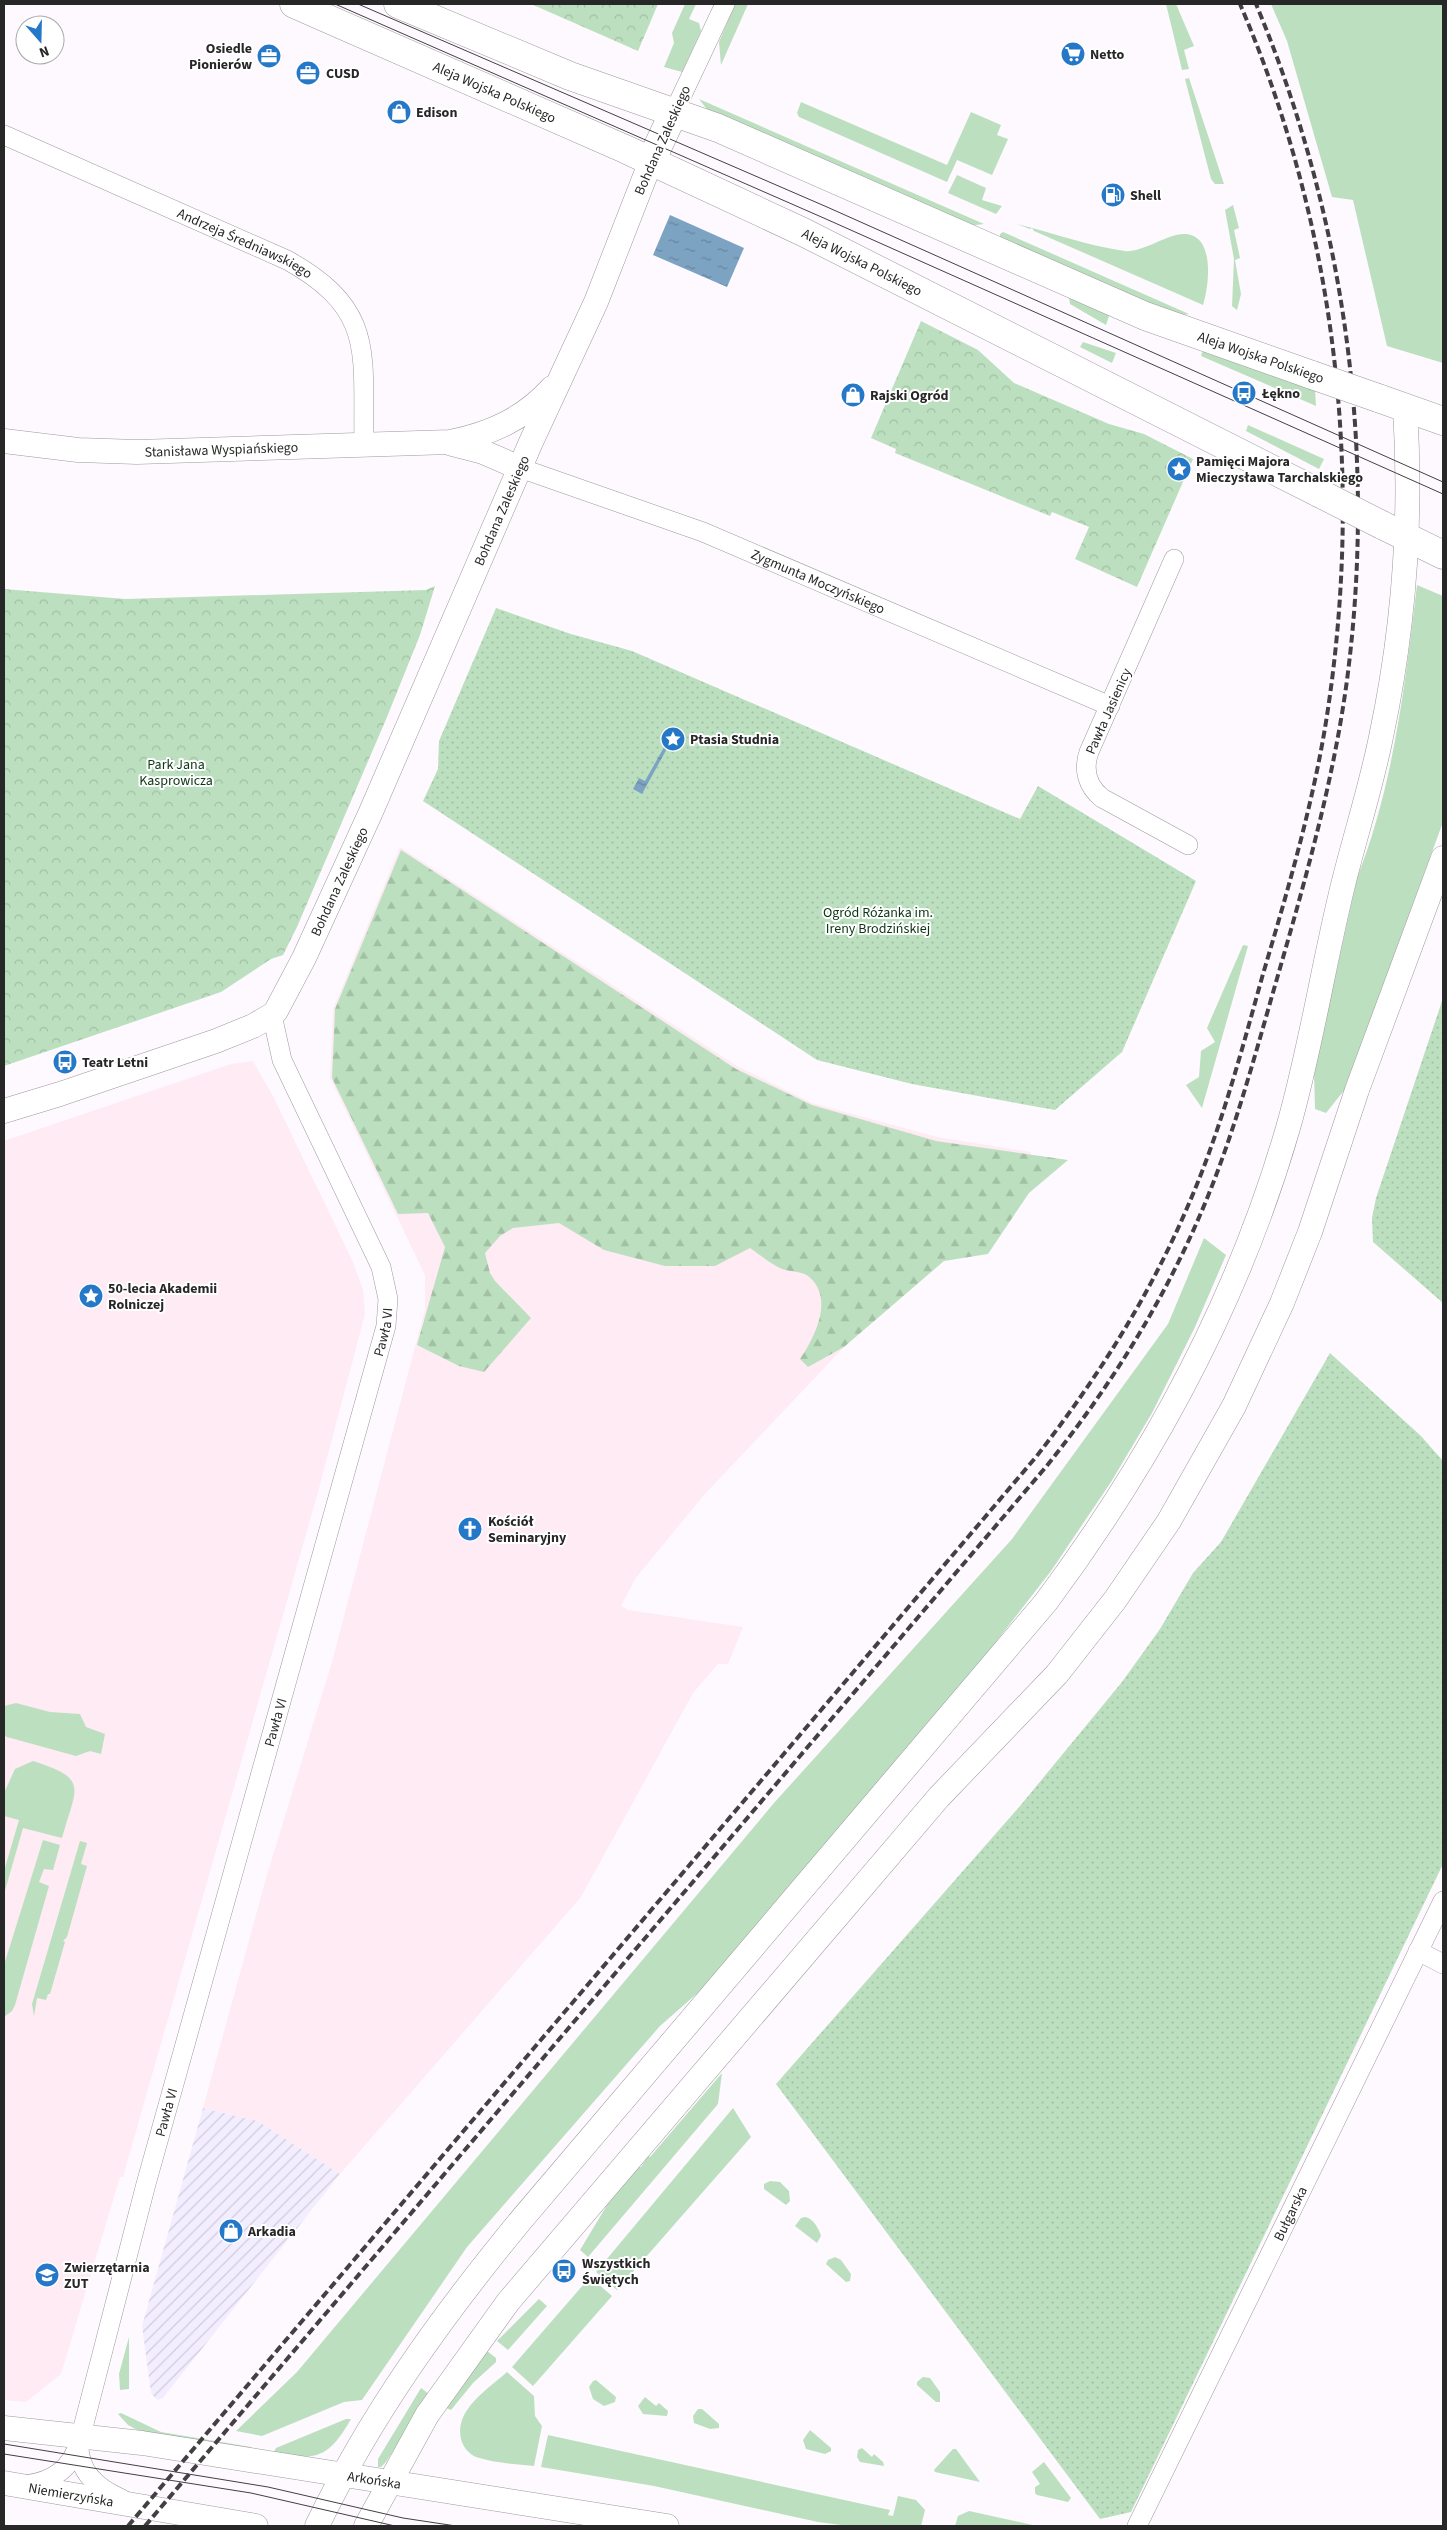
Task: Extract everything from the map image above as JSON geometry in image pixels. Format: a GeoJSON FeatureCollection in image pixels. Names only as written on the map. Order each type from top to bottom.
{"type":"FeatureCollection","features":[{"type":"Feature","properties":{"kind":"main road","name":"Aleja Wojska Polskiego"},"geometry":{"type":"LineString","coordinates":[[294,4],[651,161],[862,260],[1426,547]]}},
{"type":"Feature","properties":{"kind":"main road","name":"Aleja Wojska Polskiego"},"geometry":{"type":"LineString","coordinates":[[398,4],[570,76],[740,137],[1145,316],[1422,414]]}},
{"type":"Feature","properties":{"kind":"main road","name":"Bohdana Zaleskiego"},"geometry":{"type":"LineString","coordinates":[[651,161],[674,112]]}},
{"type":"Feature","properties":{"kind":"street","name":"Bohdana Zaleskiego"},"geometry":{"type":"LineString","coordinates":[[674,112],[724,4]]}},
{"type":"Feature","properties":{"kind":"street","name":"Andrzeja Średniawskiego"},"geometry":{"type":"LineString","coordinates":[[4,135],[287,260],[330,288],[347,309],[360,338],[364,445]]}},
{"type":"Feature","properties":{"kind":"street","name":"Bohdana Zaleskiego"},"geometry":{"type":"LineString","coordinates":[[272,1015],[304,958],[370,814],[520,468],[602,288],[651,161]]}},
{"type":"Feature","properties":{"kind":"street","name":"Stanisława Wyspiańskiego"},"geometry":{"type":"LineString","coordinates":[[4,441],[78,450],[137,452],[437,443],[472,438],[509,423],[532,407],[563,376]]}},
{"type":"Feature","properties":{"kind":"street"},"geometry":{"type":"LineString","coordinates":[[317,2526],[376,2417],[419,2351],[482,2267],[998,1661],[1080,1556],[1133,1478],[1171,1412],[1205,1344],[1246,1249],[1289,1125],[1343,885],[1381,738],[1400,626],[1426,547],[1408,470],[1422,414]]}},
{"type":"Feature","properties":{"kind":"street","name":"Stanisława Wyspiańskiego"},"geometry":{"type":"LineString","coordinates":[[437,443],[473,449],[520,468]]}},
{"type":"Feature","properties":{"kind":"street","name":"Zygmunta Moczyńskiego"},"geometry":{"type":"LineString","coordinates":[[520,468],[703,532],[1110,706]]}},
{"type":"Feature","properties":{"kind":"street","name":"Pawła Jasienicy"},"geometry":{"type":"LineString","coordinates":[[1174,559],[1087,759],[1087,775],[1091,786],[1105,800],[1188,845]]}},
{"type":"Feature","properties":{"kind":"street"},"geometry":{"type":"LineString","coordinates":[[366,2526],[427,2415],[454,2374],[544,2258],[932,1804],[1044,1689],[1098,1622],[1163,1529],[1207,1456],[1260,1355],[1308,1236],[1357,1090],[1443,858]]}},
{"type":"Feature","properties":{"kind":"street"},"geometry":{"type":"LineString","coordinates":[[4,1111],[216,1041],[253,1026],[272,1015]]}},
{"type":"Feature","properties":{"kind":"street","name":"Pawła VI"},"geometry":{"type":"LineString","coordinates":[[12,2484],[35,2484],[59,2474],[73,2459],[80,2439],[150,2166],[375,1369],[388,1313],[386,1285],[381,1267],[282,1060],[272,1015]]}},
{"type":"Feature","properties":{"kind":"street","name":"Bułgarska"},"geometry":{"type":"LineString","coordinates":[[1137,2526],[1443,1901]]}},
{"type":"Feature","properties":{"kind":"street"},"geometry":{"type":"LineString","coordinates":[[1418,1951],[1443,1964]]}},
{"type":"Feature","properties":{"kind":"street"},"geometry":{"type":"LineString","coordinates":[[4,2428],[80,2439]]}},
{"type":"Feature","properties":{"kind":"street","name":"Pawła VI"},"geometry":{"type":"LineString","coordinates":[[80,2439],[79,2455],[83,2468],[108,2493],[138,2505]]}},
{"type":"Feature","properties":{"kind":"street","name":"Arkońska"},"geometry":{"type":"LineString","coordinates":[[80,2439],[343,2475],[667,2526]]}},
{"type":"Feature","properties":{"kind":"street","name":"Niemierzyńska"},"geometry":{"type":"LineString","coordinates":[[12,2484],[138,2505]]}},
{"type":"Feature","properties":{"kind":"street"},"geometry":{"type":"LineString","coordinates":[[138,2505],[256,2526]]}},
{"type":"Feature","properties":{"kind":"shaded area"},"geometry":{"type":"Polygon","coordinates":[[[400,847],[737,1066],[812,1103],[937,1137],[1031,1152],[1027,1166],[908,1291],[844,1347],[703,1496],[635,1579],[621,1606],[628,1610],[743,1627],[728,1664],[718,1664],[693,1693],[581,1897],[340,2174],[258,2121],[203,2108],[267,1875],[332,1662],[425,1309],[425,1275],[330,1078],[333,1009],[400,847]]]}},
{"type":"Feature","properties":{"kind":"shaded area"},"geometry":{"type":"Polygon","coordinates":[[[253,1061],[274,1098],[353,1262],[363,1290],[365,1314],[318,1492],[123,2177],[120,2177],[61,2374],[26,2402],[4,2400],[4,1141],[231,1064],[253,1061]]]}},
{"type":"Feature","properties":{"kind":"shaded area","name":"Arkadia"},"geometry":{"type":"Polygon","coordinates":[[[203,2108],[258,2121],[340,2174],[163,2398],[157,2400],[151,2393],[142,2326],[203,2108]]]}},
{"type":"Feature","properties":{"kind":"green space"},"geometry":{"type":"Polygon","coordinates":[[[531,4],[658,4],[638,51],[531,4]]]}},
{"type":"Feature","properties":{"kind":"green space"},"geometry":{"type":"Polygon","coordinates":[[[685,4],[696,4],[689,19],[699,23],[701,31],[682,72],[664,67],[674,43],[672,33],[685,4]]]}},
{"type":"Feature","properties":{"kind":"green space"},"geometry":{"type":"Polygon","coordinates":[[[735,4],[748,4],[721,65],[719,42],[735,4]]]}},
{"type":"Feature","properties":{"kind":"green space"},"geometry":{"type":"Polygon","coordinates":[[[1166,4],[1176,4],[1194,46],[1184,50],[1189,69],[1182,70],[1166,4]]]}},
{"type":"Feature","properties":{"kind":"green space"},"geometry":{"type":"Polygon","coordinates":[[[1271,4],[1443,4],[1443,363],[1387,346],[1353,200],[1332,197],[1287,41],[1271,4]]]}},
{"type":"Feature","properties":{"kind":"green space"},"geometry":{"type":"Polygon","coordinates":[[[1189,78],[1224,184],[1215,184],[1211,179],[1185,79],[1189,78]]]}},
{"type":"Feature","properties":{"kind":"green space"},"geometry":{"type":"Polygon","coordinates":[[[699,99],[984,224],[968,226],[709,112],[699,99]]]}},
{"type":"Feature","properties":{"kind":"green space"},"geometry":{"type":"Polygon","coordinates":[[[801,102],[947,165],[971,112],[1001,125],[997,135],[1008,139],[992,175],[957,160],[947,182],[799,117],[797,113],[801,102]]]}},
{"type":"Feature","properties":{"kind":"green space"},"geometry":{"type":"Polygon","coordinates":[[[957,175],[986,188],[982,200],[1002,206],[996,214],[948,193],[957,175]]]}},
{"type":"Feature","properties":{"kind":"green space"},"geometry":{"type":"Polygon","coordinates":[[[1233,205],[1239,228],[1234,230],[1240,258],[1235,260],[1241,294],[1237,310],[1232,306],[1234,259],[1225,210],[1233,205]]]}},
{"type":"Feature","properties":{"kind":"green space"},"geometry":{"type":"Polygon","coordinates":[[[1032,229],[1084,243],[1125,251],[1137,250],[1176,235],[1189,235],[1198,239],[1204,247],[1207,258],[1208,271],[1203,305],[1032,229]]]}},
{"type":"Feature","properties":{"kind":"green space"},"geometry":{"type":"Polygon","coordinates":[[[1003,232],[1189,314],[1176,316],[1000,239],[1000,234],[1003,232]]]}},
{"type":"Feature","properties":{"kind":"green space"},"geometry":{"type":"Polygon","coordinates":[[[1069,297],[1110,313],[1106,325],[1070,304],[1069,297]]]}},
{"type":"Feature","properties":{"kind":"green space"},"geometry":{"type":"Polygon","coordinates":[[[921,321],[978,350],[1014,383],[1109,424],[1144,434],[1193,459],[1137,587],[1075,559],[1089,527],[1052,512],[1050,516],[895,453],[896,449],[871,438],[921,321]]]}},
{"type":"Feature","properties":{"kind":"green space"},"geometry":{"type":"Polygon","coordinates":[[[1083,342],[1116,353],[1112,363],[1080,347],[1083,342]]]}},
{"type":"Feature","properties":{"kind":"green space"},"geometry":{"type":"Polygon","coordinates":[[[1203,350],[1315,389],[1316,406],[1201,356],[1203,350]]]}},
{"type":"Feature","properties":{"kind":"green space"},"geometry":{"type":"Polygon","coordinates":[[[1248,425],[1324,459],[1319,469],[1246,431],[1248,425]]]}},
{"type":"Feature","properties":{"kind":"green space"},"geometry":{"type":"Polygon","coordinates":[[[1417,585],[1443,596],[1443,822],[1346,1088],[1326,1113],[1315,1109],[1314,1072],[1357,878],[1370,842],[1389,770],[1408,659],[1417,585]]]}},
{"type":"Feature","properties":{"kind":"green space","name":"Park Jana Kasprowicza"},"geometry":{"type":"Polygon","coordinates":[[[435,586],[420,635],[387,717],[297,927],[283,955],[271,959],[221,992],[4,1066],[4,589],[125,599],[426,590],[435,586]]]}},
{"type":"Feature","properties":{"kind":"green space","name":"Ogród Różanka im. Ireny Brodzińskiej"},"geometry":{"type":"Polygon","coordinates":[[[496,608],[571,634],[632,651],[1020,819],[1038,786],[1196,881],[1122,1052],[1055,1110],[912,1084],[817,1060],[423,801],[438,769],[439,741],[496,608]]]}},
{"type":"Feature","properties":{"kind":"green space"},"geometry":{"type":"Polygon","coordinates":[[[401,850],[736,1069],[812,1105],[936,1141],[1068,1160],[1029,1193],[988,1254],[944,1261],[844,1347],[808,1367],[800,1359],[811,1340],[820,1317],[820,1295],[816,1285],[805,1274],[782,1269],[750,1248],[715,1266],[665,1266],[604,1250],[559,1223],[513,1228],[500,1236],[485,1253],[490,1273],[495,1281],[531,1318],[484,1372],[459,1366],[417,1345],[445,1247],[428,1213],[398,1214],[332,1078],[335,1009],[401,850]]]}},
{"type":"Feature","properties":{"kind":"green space"},"geometry":{"type":"Polygon","coordinates":[[[1243,945],[1248,946],[1202,1108],[1186,1085],[1199,1077],[1201,1051],[1215,1042],[1207,1028],[1243,945]]]}},
{"type":"Feature","properties":{"kind":"green space"},"geometry":{"type":"Polygon","coordinates":[[[1443,998],[1443,1303],[1373,1242],[1372,1218],[1376,1198],[1443,998]]]}},
{"type":"Feature","properties":{"kind":"green space"},"geometry":{"type":"Polygon","coordinates":[[[1204,1238],[1226,1255],[1195,1327],[1152,1413],[1111,1482],[1051,1571],[949,1702],[709,1983],[660,2026],[467,2247],[362,2400],[344,2402],[262,2436],[236,2431],[297,2372],[774,1803],[1012,1539],[1168,1324],[1204,1238]]]}},
{"type":"Feature","properties":{"kind":"green space"},"geometry":{"type":"Polygon","coordinates":[[[1330,1353],[1421,1436],[1443,1461],[1443,1864],[1131,2512],[1100,2519],[776,2084],[1020,1806],[1122,1682],[1160,1629],[1193,1573],[1221,1542],[1330,1353]]]}},
{"type":"Feature","properties":{"kind":"green space"},"geometry":{"type":"Polygon","coordinates":[[[16,1703],[50,1712],[80,1714],[86,1727],[105,1734],[101,1754],[90,1751],[76,1756],[7,1737],[4,1735],[4,1706],[16,1703]]]}},
{"type":"Feature","properties":{"kind":"green space"},"geometry":{"type":"Polygon","coordinates":[[[33,1761],[64,1773],[71,1780],[74,1787],[74,1796],[62,1838],[23,1828],[4,1894],[4,1871],[19,1820],[4,1816],[4,1793],[15,1769],[33,1761]]]}},
{"type":"Feature","properties":{"kind":"green space"},"geometry":{"type":"Polygon","coordinates":[[[43,1840],[60,1845],[53,1870],[44,1869],[39,1882],[49,1886],[15,2005],[12,2011],[4,2017],[4,1965],[43,1840]]]}},
{"type":"Feature","properties":{"kind":"green space"},"geometry":{"type":"Polygon","coordinates":[[[80,1841],[87,1843],[81,1864],[87,1866],[67,1937],[63,1941],[65,1942],[50,1994],[48,1994],[46,2000],[37,1998],[34,2016],[32,2004],[80,1841]]]}},
{"type":"Feature","properties":{"kind":"green space"},"geometry":{"type":"Polygon","coordinates":[[[722,2073],[718,2104],[588,2257],[580,2250],[612,2197],[637,2167],[641,2167],[648,2156],[650,2157],[722,2073]]]}},
{"type":"Feature","properties":{"kind":"green space"},"geometry":{"type":"Polygon","coordinates":[[[733,2108],[751,2137],[617,2290],[596,2272],[733,2108]]]}},
{"type":"Feature","properties":{"kind":"green space"},"geometry":{"type":"Polygon","coordinates":[[[770,2181],[780,2182],[789,2191],[790,2201],[786,2205],[764,2189],[764,2184],[770,2181]]]}},
{"type":"Feature","properties":{"kind":"green space"},"geometry":{"type":"Polygon","coordinates":[[[805,2217],[813,2222],[819,2230],[821,2236],[817,2243],[795,2226],[801,2218],[805,2217]]]}},
{"type":"Feature","properties":{"kind":"green space"},"geometry":{"type":"Polygon","coordinates":[[[835,2257],[841,2260],[851,2274],[850,2281],[846,2282],[826,2264],[828,2260],[835,2257]]]}},
{"type":"Feature","properties":{"kind":"green space"},"geometry":{"type":"Polygon","coordinates":[[[590,2277],[612,2296],[533,2386],[512,2367],[590,2277]]]}},
{"type":"Feature","properties":{"kind":"green space"},"geometry":{"type":"Polygon","coordinates":[[[539,2299],[547,2306],[508,2350],[497,2341],[539,2299]]]}},
{"type":"Feature","properties":{"kind":"green space"},"geometry":{"type":"Polygon","coordinates":[[[129,2337],[129,2389],[120,2390],[119,2374],[129,2337]]]}},
{"type":"Feature","properties":{"kind":"green space"},"geometry":{"type":"Polygon","coordinates":[[[487,2351],[496,2358],[496,2362],[473,2383],[451,2410],[446,2408],[487,2351]]]}},
{"type":"Feature","properties":{"kind":"green space"},"geometry":{"type":"Polygon","coordinates":[[[507,2372],[534,2396],[535,2416],[542,2426],[534,2466],[497,2462],[476,2457],[467,2450],[461,2439],[460,2428],[467,2410],[482,2393],[507,2372]]]}},
{"type":"Feature","properties":{"kind":"green space"},"geometry":{"type":"Polygon","coordinates":[[[923,2377],[930,2378],[940,2392],[940,2402],[936,2402],[917,2385],[917,2382],[923,2377]]]}},
{"type":"Feature","properties":{"kind":"green space"},"geometry":{"type":"Polygon","coordinates":[[[596,2380],[616,2397],[615,2402],[604,2406],[593,2399],[589,2387],[596,2380]]]}},
{"type":"Feature","properties":{"kind":"green space"},"geometry":{"type":"Polygon","coordinates":[[[421,2388],[429,2394],[386,2462],[381,2467],[378,2467],[378,2459],[421,2388]]]}},
{"type":"Feature","properties":{"kind":"green space"},"geometry":{"type":"Polygon","coordinates":[[[645,2397],[656,2406],[659,2403],[668,2411],[667,2416],[643,2414],[638,2406],[645,2397]]]}},
{"type":"Feature","properties":{"kind":"green space"},"geometry":{"type":"Polygon","coordinates":[[[698,2409],[702,2409],[719,2424],[719,2428],[710,2429],[694,2423],[693,2416],[698,2409]]]}},
{"type":"Feature","properties":{"kind":"green space"},"geometry":{"type":"Polygon","coordinates":[[[121,2413],[161,2432],[251,2447],[251,2450],[139,2431],[128,2425],[118,2414],[121,2413]]]}},
{"type":"Feature","properties":{"kind":"green space"},"geometry":{"type":"Polygon","coordinates":[[[346,2419],[351,2419],[343,2432],[328,2449],[320,2454],[301,2457],[273,2454],[276,2448],[346,2419]]]}},
{"type":"Feature","properties":{"kind":"green space"},"geometry":{"type":"Polygon","coordinates":[[[810,2430],[831,2448],[831,2451],[825,2454],[806,2449],[803,2440],[810,2430]]]}},
{"type":"Feature","properties":{"kind":"green space"},"geometry":{"type":"Polygon","coordinates":[[[548,2435],[890,2510],[888,2515],[893,2516],[898,2496],[916,2500],[925,2510],[921,2526],[849,2526],[818,2522],[654,2486],[541,2467],[548,2435]]]}},
{"type":"Feature","properties":{"kind":"green space"},"geometry":{"type":"Polygon","coordinates":[[[862,2448],[872,2457],[874,2454],[883,2462],[884,2466],[860,2462],[857,2457],[858,2450],[862,2448]]]}},
{"type":"Feature","properties":{"kind":"green space"},"geometry":{"type":"Polygon","coordinates":[[[953,2449],[956,2449],[980,2482],[935,2472],[934,2470],[953,2449]]]}},
{"type":"Feature","properties":{"kind":"green space"},"geometry":{"type":"Polygon","coordinates":[[[1044,2462],[1071,2498],[1068,2502],[1035,2493],[1035,2487],[1040,2484],[1032,2472],[1044,2462]]]}},
{"type":"Feature","properties":{"kind":"green space"},"geometry":{"type":"Polygon","coordinates":[[[969,2511],[1037,2526],[955,2526],[958,2516],[969,2511]]]}},
{"type":"Feature","properties":{"kind":"water"},"geometry":{"type":"Polygon","coordinates":[[[670,215],[744,248],[727,287],[653,255],[670,215]]]}},
{"type":"Feature","properties":{"kind":"water"},"geometry":{"type":"Polygon","coordinates":[[[672,733],[675,734],[642,794],[633,789],[639,778],[645,781],[672,733]]]}},
{"type":"Feature","properties":{"kind":"tram line"},"geometry":{"type":"LineString","coordinates":[[335,4],[826,219],[1443,494]]}},
{"type":"Feature","properties":{"kind":"tram line"},"geometry":{"type":"LineString","coordinates":[[358,4],[827,207],[1443,482]]}},
{"type":"Feature","properties":{"kind":"tram line"},"geometry":{"type":"LineString","coordinates":[[4,2444],[268,2487],[403,2518],[456,2526]]}},
{"type":"Feature","properties":{"kind":"tram line"},"geometry":{"type":"LineString","coordinates":[[4,2454],[251,2493],[395,2526]]}},
{"type":"Feature","properties":{"kind":"railway"},"geometry":{"type":"LineString","coordinates":[[128,2526],[1036,1457],[1100,1368],[1119,1338],[1172,1242],[1187,1208],[1210,1151],[1229,1092],[1306,821],[1325,728],[1337,636],[1342,544],[1342,451],[1334,360],[1321,269],[1300,179],[1273,91],[1240,4]]}},
{"type":"Feature","properties":{"kind":"railway"},"geometry":{"type":"LineString","coordinates":[[145,2526],[1045,1468],[1070,1437],[1137,1338],[1157,1304],[1192,1233],[1218,1171],[1244,1094],[1316,836],[1341,719],[1347,680],[1355,594],[1358,508],[1355,422],[1346,336],[1332,251],[1312,167],[1287,85],[1256,4]]}},
{"type":"Feature","properties":{"kind":"place","name":"Netto"},"geometry":{"type":"Point","coordinates":[1073,54]}},
{"type":"Feature","properties":{"kind":"place","name":"Osiedle Pionierów"},"geometry":{"type":"Point","coordinates":[269,56]}},
{"type":"Feature","properties":{"kind":"place","name":"CUSD"},"geometry":{"type":"Point","coordinates":[308,73]}},
{"type":"Feature","properties":{"kind":"place","name":"Edison"},"geometry":{"type":"Point","coordinates":[399,112]}},
{"type":"Feature","properties":{"kind":"place","name":"Shell"},"geometry":{"type":"Point","coordinates":[1113,195]}},
{"type":"Feature","properties":{"kind":"place","name":"Łękno"},"geometry":{"type":"Point","coordinates":[1244,393]}},
{"type":"Feature","properties":{"kind":"place","name":"Rajski Ogród"},"geometry":{"type":"Point","coordinates":[853,395]}},
{"type":"Feature","properties":{"kind":"place","name":"Pamięci Majora Mieczysława Tarchalskiego"},"geometry":{"type":"Point","coordinates":[1179,469]}},
{"type":"Feature","properties":{"kind":"place","name":"Ptasia Studnia"},"geometry":{"type":"Point","coordinates":[673,739]}},
{"type":"Feature","properties":{"kind":"place","name":"Teatr Letni"},"geometry":{"type":"Point","coordinates":[65,1062]}},
{"type":"Feature","properties":{"kind":"place","name":"50-lecia Akademii Rolniczej"},"geometry":{"type":"Point","coordinates":[91,1296]}},
{"type":"Feature","properties":{"kind":"place","name":"Kościół Seminaryjny"},"geometry":{"type":"Point","coordinates":[470,1529]}},
{"type":"Feature","properties":{"kind":"place","name":"Arkadia"},"geometry":{"type":"Point","coordinates":[231,2231]}},
{"type":"Feature","properties":{"kind":"place","name":"Wszystkich Świętych"},"geometry":{"type":"Point","coordinates":[564,2271]}},
{"type":"Feature","properties":{"kind":"place","name":"Zwierzętarnia ZUT"},"geometry":{"type":"Point","coordinates":[47,2275]}}]}
